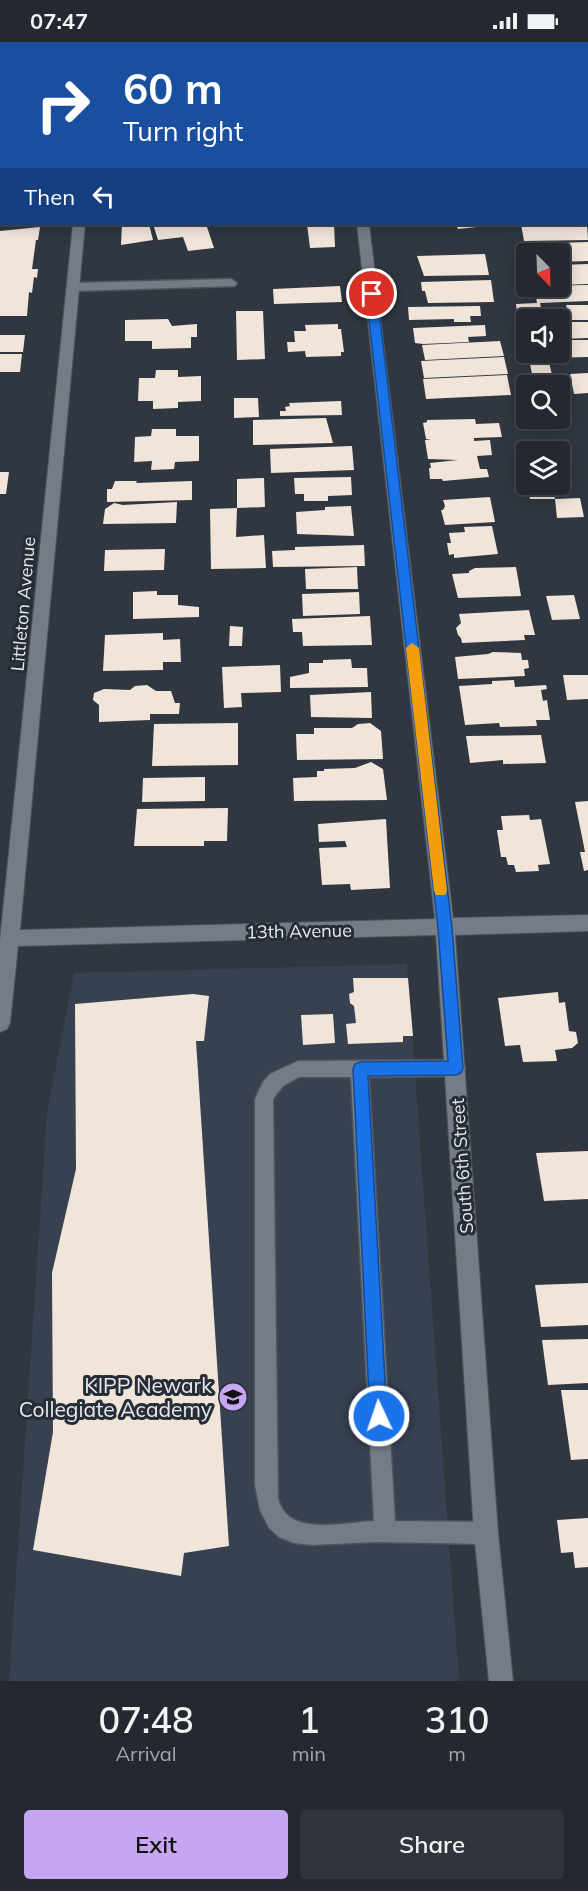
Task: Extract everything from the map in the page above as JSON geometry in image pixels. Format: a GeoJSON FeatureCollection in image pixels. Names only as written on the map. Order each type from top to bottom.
{"type":"FeatureCollection","features":[{"type":"Feature","properties":{"kind":"street","name":"Littleton Avenue"},"geometry":{"type":"LineString","coordinates":[[0,1023],[79,225]]}},
{"type":"Feature","properties":{"kind":"street","name":"South 6th Street"},"geometry":{"type":"LineString","coordinates":[[363,225],[445,928],[486,1533],[501,1681]]}},
{"type":"Feature","properties":{"kind":"street","name":"13th Avenue"},"geometry":{"type":"LineString","coordinates":[[10,938],[588,923]]}},
{"type":"Feature","properties":{"kind":"lane"},"geometry":{"type":"LineString","coordinates":[[73,287],[231,283]]}},
{"type":"Feature","properties":{"kind":"lane"},"geometry":{"type":"LineString","coordinates":[[456,1068],[298,1069],[277,1078],[268,1087],[264,1099],[266,1485],[269,1508],[288,1530],[306,1533],[486,1533]]}},
{"type":"Feature","properties":{"kind":"lane"},"geometry":{"type":"LineString","coordinates":[[360,1069],[385,1532]]}},
{"type":"Feature","properties":{"kind":"shaded area","name":"KIPP Newark Collegiate Academy"},"geometry":{"type":"Polygon","coordinates":[[[407,964],[459,1681],[9,1681],[47,1113],[74,973],[407,964]]]}},
{"type":"Feature","properties":{"kind":"building"},"geometry":{"type":"Polygon","coordinates":[[[122,225],[149,225],[153,240],[121,245],[122,225]]]}},
{"type":"Feature","properties":{"kind":"building"},"geometry":{"type":"Polygon","coordinates":[[[153,225],[206,225],[214,248],[188,251],[183,237],[158,240],[153,225]]]}},
{"type":"Feature","properties":{"kind":"building"},"geometry":{"type":"Polygon","coordinates":[[[307,225],[334,225],[335,247],[310,248],[307,225]]]}},
{"type":"Feature","properties":{"kind":"building"},"geometry":{"type":"Polygon","coordinates":[[[397,225],[429,225],[397,227],[397,225]]]}},
{"type":"Feature","properties":{"kind":"building"},"geometry":{"type":"Polygon","coordinates":[[[456,225],[495,225],[458,229],[456,225]]]}},
{"type":"Feature","properties":{"kind":"building"},"geometry":{"type":"Polygon","coordinates":[[[521,225],[587,225],[588,240],[524,241],[521,225]]]}},
{"type":"Feature","properties":{"kind":"building"},"geometry":{"type":"Polygon","coordinates":[[[40,227],[32,269],[38,269],[37,278],[34,277],[32,293],[29,292],[27,316],[0,316],[0,231],[40,227]]]}},
{"type":"Feature","properties":{"kind":"building"},"geometry":{"type":"Polygon","coordinates":[[[588,242],[588,261],[570,262],[570,243],[556,243],[588,242]]]}},
{"type":"Feature","properties":{"kind":"building"},"geometry":{"type":"Polygon","coordinates":[[[485,254],[489,275],[424,276],[417,256],[485,254]]]}},
{"type":"Feature","properties":{"kind":"building"},"geometry":{"type":"Polygon","coordinates":[[[588,264],[588,284],[570,285],[570,265],[588,264]]]}},
{"type":"Feature","properties":{"kind":"building"},"geometry":{"type":"Polygon","coordinates":[[[491,280],[494,302],[428,303],[425,291],[422,291],[421,282],[491,280]]]}},
{"type":"Feature","properties":{"kind":"building"},"geometry":{"type":"Polygon","coordinates":[[[570,285],[588,285],[588,301],[540,303],[541,309],[517,309],[516,304],[537,303],[536,297],[570,297],[570,285]]]}},
{"type":"Feature","properties":{"kind":"building"},"geometry":{"type":"Polygon","coordinates":[[[340,286],[342,302],[274,304],[273,289],[340,286]]]}},
{"type":"Feature","properties":{"kind":"building"},"geometry":{"type":"Polygon","coordinates":[[[566,305],[588,305],[588,320],[570,320],[570,309],[567,309],[566,305]]]}},
{"type":"Feature","properties":{"kind":"building"},"geometry":{"type":"Polygon","coordinates":[[[480,306],[481,316],[470,316],[471,322],[454,322],[454,319],[409,320],[408,307],[480,306]]]}},
{"type":"Feature","properties":{"kind":"building"},"geometry":{"type":"Polygon","coordinates":[[[236,311],[263,311],[265,359],[237,360],[236,311]]]}},
{"type":"Feature","properties":{"kind":"building"},"geometry":{"type":"Polygon","coordinates":[[[168,319],[172,326],[197,324],[197,337],[191,337],[191,348],[152,349],[152,341],[125,341],[125,320],[168,319]]]}},
{"type":"Feature","properties":{"kind":"building"},"geometry":{"type":"Polygon","coordinates":[[[570,322],[588,322],[588,338],[570,339],[570,322]]]}},
{"type":"Feature","properties":{"kind":"building"},"geometry":{"type":"Polygon","coordinates":[[[338,324],[338,329],[341,329],[344,352],[341,352],[341,356],[306,357],[305,351],[288,352],[287,342],[295,342],[294,331],[306,331],[305,325],[338,324]]]}},
{"type":"Feature","properties":{"kind":"building"},"geometry":{"type":"Polygon","coordinates":[[[485,325],[486,336],[468,337],[469,342],[415,343],[413,328],[485,325]]]}},
{"type":"Feature","properties":{"kind":"building"},"geometry":{"type":"Polygon","coordinates":[[[0,335],[25,335],[23,352],[0,352],[0,335]]]}},
{"type":"Feature","properties":{"kind":"building"},"geometry":{"type":"Polygon","coordinates":[[[570,340],[588,340],[588,357],[570,357],[570,340]]]}},
{"type":"Feature","properties":{"kind":"building"},"geometry":{"type":"Polygon","coordinates":[[[500,341],[504,356],[425,360],[422,345],[500,341]]]}},
{"type":"Feature","properties":{"kind":"building"},"geometry":{"type":"Polygon","coordinates":[[[0,354],[22,354],[20,372],[0,372],[0,354]]]}},
{"type":"Feature","properties":{"kind":"building"},"geometry":{"type":"Polygon","coordinates":[[[504,357],[508,374],[424,378],[421,361],[504,357]]]}},
{"type":"Feature","properties":{"kind":"building"},"geometry":{"type":"Polygon","coordinates":[[[530,363],[549,363],[552,375],[532,375],[530,363]]]}},
{"type":"Feature","properties":{"kind":"building"},"geometry":{"type":"Polygon","coordinates":[[[156,370],[178,370],[178,377],[201,376],[201,401],[178,402],[178,408],[153,409],[153,401],[138,401],[139,378],[155,378],[156,370]]]}},
{"type":"Feature","properties":{"kind":"building"},"geometry":{"type":"Polygon","coordinates":[[[588,373],[588,393],[574,394],[570,374],[588,373]]]}},
{"type":"Feature","properties":{"kind":"building"},"geometry":{"type":"Polygon","coordinates":[[[507,375],[511,395],[426,399],[423,379],[507,375]]]}},
{"type":"Feature","properties":{"kind":"building"},"geometry":{"type":"Polygon","coordinates":[[[234,398],[258,398],[259,417],[234,418],[234,398]]]}},
{"type":"Feature","properties":{"kind":"building"},"geometry":{"type":"Polygon","coordinates":[[[341,401],[342,415],[280,416],[280,411],[286,411],[285,407],[290,406],[289,403],[341,401]]]}},
{"type":"Feature","properties":{"kind":"building"},"geometry":{"type":"Polygon","coordinates":[[[326,418],[333,443],[253,445],[253,420],[326,418]]]}},
{"type":"Feature","properties":{"kind":"building"},"geometry":{"type":"Polygon","coordinates":[[[475,419],[476,424],[499,423],[502,437],[474,438],[474,441],[490,440],[492,455],[477,456],[480,469],[487,469],[489,477],[443,481],[442,479],[430,479],[430,463],[458,460],[428,459],[425,440],[431,440],[426,439],[423,423],[427,420],[475,419]]]}},
{"type":"Feature","properties":{"kind":"building"},"geometry":{"type":"Polygon","coordinates":[[[152,429],[176,429],[176,436],[199,436],[199,461],[175,462],[174,469],[151,470],[152,461],[134,462],[135,437],[151,436],[152,429]]]}},
{"type":"Feature","properties":{"kind":"building"},"geometry":{"type":"Polygon","coordinates":[[[352,446],[354,470],[271,473],[270,449],[352,446]]]}},
{"type":"Feature","properties":{"kind":"building"},"geometry":{"type":"Polygon","coordinates":[[[0,472],[9,472],[6,494],[0,494],[0,472]]]}},
{"type":"Feature","properties":{"kind":"building"},"geometry":{"type":"Polygon","coordinates":[[[351,477],[352,495],[328,496],[328,501],[304,501],[304,494],[295,494],[294,478],[351,477]]]}},
{"type":"Feature","properties":{"kind":"building"},"geometry":{"type":"Polygon","coordinates":[[[264,478],[265,507],[237,508],[237,479],[264,478]]]}},
{"type":"Feature","properties":{"kind":"building"},"geometry":{"type":"Polygon","coordinates":[[[115,481],[137,481],[136,483],[192,481],[192,500],[107,502],[107,489],[112,489],[115,481]]]}},
{"type":"Feature","properties":{"kind":"building"},"geometry":{"type":"Polygon","coordinates":[[[529,495],[554,495],[555,499],[530,499],[529,495]]]}},
{"type":"Feature","properties":{"kind":"building"},"geometry":{"type":"Polygon","coordinates":[[[490,497],[495,522],[445,525],[441,510],[445,506],[443,500],[490,497]]]}},
{"type":"Feature","properties":{"kind":"building"},"geometry":{"type":"Polygon","coordinates":[[[580,498],[584,517],[557,518],[555,499],[580,498]]]}},
{"type":"Feature","properties":{"kind":"building"},"geometry":{"type":"Polygon","coordinates":[[[177,502],[176,523],[103,524],[105,509],[114,503],[123,505],[177,502]]]}},
{"type":"Feature","properties":{"kind":"building"},"geometry":{"type":"Polygon","coordinates":[[[351,506],[354,536],[297,534],[296,512],[325,510],[325,507],[351,506]]]}},
{"type":"Feature","properties":{"kind":"building"},"geometry":{"type":"Polygon","coordinates":[[[237,508],[236,537],[264,535],[266,568],[211,569],[210,509],[237,508]]]}},
{"type":"Feature","properties":{"kind":"building"},"geometry":{"type":"Polygon","coordinates":[[[492,526],[498,554],[454,558],[454,554],[449,555],[447,543],[451,543],[449,533],[465,532],[464,527],[492,526]]]}},
{"type":"Feature","properties":{"kind":"building"},"geometry":{"type":"Polygon","coordinates":[[[364,545],[365,566],[273,567],[272,551],[295,550],[295,547],[364,545]]]}},
{"type":"Feature","properties":{"kind":"building"},"geometry":{"type":"Polygon","coordinates":[[[165,549],[164,570],[104,571],[105,550],[165,549]]]}},
{"type":"Feature","properties":{"kind":"building"},"geometry":{"type":"Polygon","coordinates":[[[357,567],[358,589],[306,589],[305,569],[357,567]]]}},
{"type":"Feature","properties":{"kind":"building"},"geometry":{"type":"Polygon","coordinates":[[[516,567],[521,596],[458,598],[452,574],[469,573],[475,568],[516,567]]]}},
{"type":"Feature","properties":{"kind":"building"},"geometry":{"type":"Polygon","coordinates":[[[157,591],[157,595],[178,595],[178,605],[199,607],[199,617],[133,619],[133,592],[157,591]]]}},
{"type":"Feature","properties":{"kind":"building"},"geometry":{"type":"Polygon","coordinates":[[[359,592],[360,614],[303,616],[302,594],[359,592]]]}},
{"type":"Feature","properties":{"kind":"building"},"geometry":{"type":"Polygon","coordinates":[[[574,595],[580,619],[552,620],[546,596],[574,595]]]}},
{"type":"Feature","properties":{"kind":"building"},"geometry":{"type":"Polygon","coordinates":[[[529,610],[535,635],[524,635],[525,640],[462,643],[458,635],[456,628],[461,623],[459,614],[529,610]]]}},
{"type":"Feature","properties":{"kind":"building"},"geometry":{"type":"Polygon","coordinates":[[[370,616],[372,645],[303,646],[302,632],[293,632],[292,619],[370,616]]]}},
{"type":"Feature","properties":{"kind":"building"},"geometry":{"type":"Polygon","coordinates":[[[230,626],[243,627],[242,646],[229,646],[230,626]]]}},
{"type":"Feature","properties":{"kind":"building"},"geometry":{"type":"Polygon","coordinates":[[[163,633],[163,640],[180,639],[181,662],[163,662],[163,670],[103,671],[105,635],[163,633]]]}},
{"type":"Feature","properties":{"kind":"building"},"geometry":{"type":"Polygon","coordinates":[[[493,652],[521,653],[522,660],[528,660],[529,668],[524,669],[525,676],[458,679],[455,657],[493,652]]]}},
{"type":"Feature","properties":{"kind":"building"},"geometry":{"type":"Polygon","coordinates":[[[351,659],[352,668],[367,668],[368,687],[290,688],[290,677],[309,673],[309,663],[351,659]]]}},
{"type":"Feature","properties":{"kind":"building"},"geometry":{"type":"Polygon","coordinates":[[[280,665],[281,692],[241,693],[242,707],[224,708],[222,667],[280,665]]]}},
{"type":"Feature","properties":{"kind":"building"},"geometry":{"type":"Polygon","coordinates":[[[563,675],[588,675],[588,699],[567,700],[563,675]]]}},
{"type":"Feature","properties":{"kind":"building"},"geometry":{"type":"Polygon","coordinates":[[[514,680],[515,687],[546,685],[547,689],[541,690],[543,701],[547,700],[550,720],[536,720],[537,726],[500,727],[499,723],[465,725],[459,686],[514,680]]]}},
{"type":"Feature","properties":{"kind":"building"},"geometry":{"type":"Polygon","coordinates":[[[147,685],[156,691],[171,691],[175,703],[180,703],[179,714],[150,714],[150,720],[99,722],[99,705],[93,700],[94,693],[104,689],[130,690],[135,686],[147,685]]]}},
{"type":"Feature","properties":{"kind":"building"},"geometry":{"type":"Polygon","coordinates":[[[371,692],[372,718],[311,717],[310,695],[371,692]]]}},
{"type":"Feature","properties":{"kind":"building"},"geometry":{"type":"Polygon","coordinates":[[[238,723],[238,765],[152,766],[154,724],[238,723]]]}},
{"type":"Feature","properties":{"kind":"building"},"geometry":{"type":"Polygon","coordinates":[[[370,723],[381,731],[383,759],[297,760],[296,734],[314,734],[314,728],[352,728],[358,724],[370,723]]]}},
{"type":"Feature","properties":{"kind":"building"},"geometry":{"type":"Polygon","coordinates":[[[541,735],[546,763],[503,764],[503,760],[470,763],[466,736],[541,735]]]}},
{"type":"Feature","properties":{"kind":"building"},"geometry":{"type":"Polygon","coordinates":[[[371,762],[383,769],[387,800],[294,801],[293,778],[317,777],[317,771],[324,771],[324,769],[355,768],[371,762]]]}},
{"type":"Feature","properties":{"kind":"building"},"geometry":{"type":"Polygon","coordinates":[[[205,777],[205,801],[142,802],[143,778],[205,777]]]}},
{"type":"Feature","properties":{"kind":"building"},"geometry":{"type":"Polygon","coordinates":[[[588,801],[588,870],[584,871],[580,852],[585,852],[575,802],[588,801]]]}},
{"type":"Feature","properties":{"kind":"building"},"geometry":{"type":"Polygon","coordinates":[[[228,808],[227,841],[204,841],[204,846],[134,846],[137,809],[228,808]]]}},
{"type":"Feature","properties":{"kind":"building"},"geometry":{"type":"Polygon","coordinates":[[[529,815],[530,820],[541,819],[550,864],[538,865],[539,871],[516,872],[514,865],[508,865],[506,857],[501,857],[497,830],[503,830],[501,816],[529,815]]]}},
{"type":"Feature","properties":{"kind":"building"},"geometry":{"type":"Polygon","coordinates":[[[386,819],[390,888],[351,890],[350,884],[322,885],[319,848],[347,847],[345,841],[319,842],[318,824],[386,819]]]}},
{"type":"Feature","properties":{"kind":"building"},"geometry":{"type":"Polygon","coordinates":[[[353,978],[408,978],[413,1036],[403,1036],[403,1042],[348,1044],[346,1024],[356,1023],[354,1006],[350,1003],[349,994],[354,992],[353,978]]]}},
{"type":"Feature","properties":{"kind":"building"},"geometry":{"type":"Polygon","coordinates":[[[558,992],[559,1003],[565,1002],[569,1031],[576,1032],[578,1043],[572,1048],[555,1050],[557,1061],[523,1062],[520,1045],[505,1046],[498,998],[558,992]]]}},
{"type":"Feature","properties":{"kind":"building"},"geometry":{"type":"Polygon","coordinates":[[[193,994],[209,996],[204,1041],[196,1041],[229,1546],[184,1553],[181,1576],[33,1550],[53,1432],[52,1273],[76,1169],[75,1004],[193,994]]]}},
{"type":"Feature","properties":{"kind":"building"},"geometry":{"type":"Polygon","coordinates":[[[333,1014],[335,1043],[303,1045],[301,1015],[333,1014]]]}},
{"type":"Feature","properties":{"kind":"building"},"geometry":{"type":"Polygon","coordinates":[[[588,1151],[588,1199],[544,1201],[536,1153],[588,1151]]]}},
{"type":"Feature","properties":{"kind":"building"},"geometry":{"type":"Polygon","coordinates":[[[588,1283],[588,1325],[541,1327],[535,1285],[588,1283]]]}},
{"type":"Feature","properties":{"kind":"building"},"geometry":{"type":"Polygon","coordinates":[[[588,1339],[588,1383],[548,1385],[542,1340],[588,1339]]]}},
{"type":"Feature","properties":{"kind":"building"},"geometry":{"type":"Polygon","coordinates":[[[561,1390],[588,1390],[588,1459],[571,1460],[561,1390]]]}},
{"type":"Feature","properties":{"kind":"building"},"geometry":{"type":"Polygon","coordinates":[[[588,1518],[588,1567],[575,1568],[573,1552],[561,1553],[557,1520],[588,1518]]]}},
{"type":"Feature","properties":{"kind":"slow traffic"},"geometry":{"type":"LineString","coordinates":[[412,648],[440,891]]}},
{"type":"Feature","properties":{"kind":"place","name":"KIPP Newark Collegiate Academy"},"geometry":{"type":"Point","coordinates":[233,1397]}},
{"type":"Feature","properties":{"kind":"route"},"geometry":{"type":"LineString","coordinates":[[372,294],[445,928],[456,1068],[360,1069],[379,1416]]}}]}
